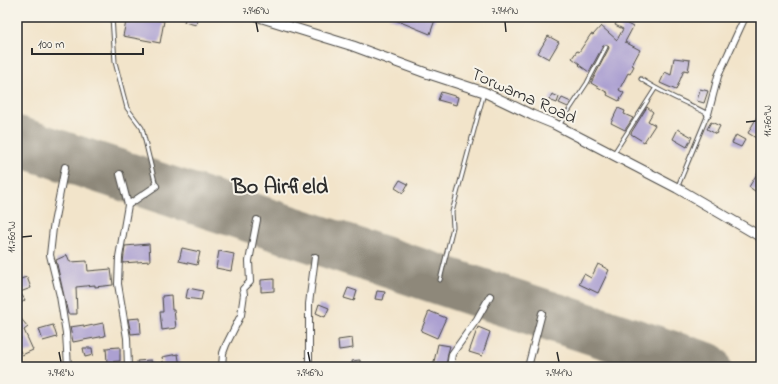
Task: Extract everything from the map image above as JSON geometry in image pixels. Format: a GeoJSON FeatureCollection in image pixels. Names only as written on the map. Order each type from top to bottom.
{"type":"FeatureCollection","features":[{"type":"Feature","properties":{"kind":"main road","name":"Torwama Road"},"geometry":{"type":"LineString","coordinates":[[259,17],[353,46],[426,73],[484,92],[558,126],[677,188],[761,237]]}},
{"type":"Feature","properties":{"kind":"street"},"geometry":{"type":"LineString","coordinates":[[708,114],[718,76],[745,17]]}},
{"type":"Feature","properties":{"kind":"street"},"geometry":{"type":"LineString","coordinates":[[66,167],[53,228],[50,255],[60,296],[66,333],[68,367]]}},
{"type":"Feature","properties":{"kind":"street"},"geometry":{"type":"LineString","coordinates":[[120,174],[128,205],[119,257],[118,284],[126,338],[128,367]]}},
{"type":"Feature","properties":{"kind":"street"},"geometry":{"type":"LineString","coordinates":[[128,205],[156,186]]}},
{"type":"Feature","properties":{"kind":"street"},"geometry":{"type":"LineString","coordinates":[[222,367],[223,353],[241,315],[244,289],[250,282],[249,261],[257,220]]}},
{"type":"Feature","properties":{"kind":"street"},"geometry":{"type":"LineString","coordinates":[[309,367],[308,304],[315,257]]}},
{"type":"Feature","properties":{"kind":"street"},"geometry":{"type":"LineString","coordinates":[[450,367],[452,354],[477,320],[490,296]]}},
{"type":"Feature","properties":{"kind":"street"},"geometry":{"type":"LineString","coordinates":[[528,367],[542,313]]}},
{"type":"Feature","properties":{"kind":"lane"},"geometry":{"type":"LineString","coordinates":[[112,17],[115,62],[123,93],[127,108],[142,128],[156,186]]}},
{"type":"Feature","properties":{"kind":"lane"},"geometry":{"type":"LineString","coordinates":[[558,126],[587,83],[606,47]]}},
{"type":"Feature","properties":{"kind":"lane"},"geometry":{"type":"LineString","coordinates":[[641,79],[655,88],[708,114],[677,188]]}},
{"type":"Feature","properties":{"kind":"lane"},"geometry":{"type":"LineString","coordinates":[[613,155],[655,88]]}},
{"type":"Feature","properties":{"kind":"lane"},"geometry":{"type":"LineString","coordinates":[[440,280],[453,227],[452,212],[484,92]]}},
{"type":"Feature","properties":{"kind":"building"},"geometry":{"type":"Polygon","coordinates":[[[127,17],[139,17],[164,21],[160,43],[123,36],[127,17]]]}},
{"type":"Feature","properties":{"kind":"building"},"geometry":{"type":"Polygon","coordinates":[[[186,17],[198,17],[196,25],[184,22],[186,17]]]}},
{"type":"Feature","properties":{"kind":"building"},"geometry":{"type":"Polygon","coordinates":[[[388,17],[436,17],[430,34],[388,17]]]}},
{"type":"Feature","properties":{"kind":"building"},"geometry":{"type":"Polygon","coordinates":[[[618,19],[633,27],[625,42],[640,50],[632,65],[634,66],[630,74],[628,73],[619,90],[624,93],[619,101],[607,95],[608,93],[591,83],[609,48],[608,45],[603,46],[589,72],[572,58],[577,51],[579,52],[591,34],[593,35],[601,26],[617,40],[623,29],[615,25],[618,19]]]}},
{"type":"Feature","properties":{"kind":"building"},"geometry":{"type":"Polygon","coordinates":[[[548,36],[559,42],[549,59],[538,53],[548,36]]]}},
{"type":"Feature","properties":{"kind":"building"},"geometry":{"type":"Polygon","coordinates":[[[674,58],[690,60],[688,71],[684,70],[676,90],[660,83],[665,72],[671,75],[674,58]]]}},
{"type":"Feature","properties":{"kind":"building"},"geometry":{"type":"Polygon","coordinates":[[[700,89],[708,91],[704,103],[697,101],[700,89]]]}},
{"type":"Feature","properties":{"kind":"building"},"geometry":{"type":"Polygon","coordinates":[[[441,92],[458,97],[456,105],[438,100],[441,92]]]}},
{"type":"Feature","properties":{"kind":"building"},"geometry":{"type":"Polygon","coordinates":[[[552,94],[559,97],[557,103],[549,100],[552,94]]]}},
{"type":"Feature","properties":{"kind":"building"},"geometry":{"type":"Polygon","coordinates":[[[562,98],[571,102],[568,107],[559,103],[562,98]]]}},
{"type":"Feature","properties":{"kind":"building"},"geometry":{"type":"Polygon","coordinates":[[[647,107],[653,112],[648,121],[655,125],[644,142],[631,133],[647,107]]]}},
{"type":"Feature","properties":{"kind":"building"},"geometry":{"type":"Polygon","coordinates":[[[618,108],[625,111],[624,114],[633,118],[625,130],[611,123],[618,108]]]}},
{"type":"Feature","properties":{"kind":"building"},"geometry":{"type":"Polygon","coordinates":[[[761,110],[761,141],[748,133],[761,110]]]}},
{"type":"Feature","properties":{"kind":"building"},"geometry":{"type":"Polygon","coordinates":[[[711,122],[720,126],[716,134],[707,129],[711,122]]]}},
{"type":"Feature","properties":{"kind":"building"},"geometry":{"type":"Polygon","coordinates":[[[678,129],[692,137],[687,147],[673,139],[678,129]]]}},
{"type":"Feature","properties":{"kind":"building"},"geometry":{"type":"Polygon","coordinates":[[[736,135],[745,140],[741,147],[732,143],[736,135]]]}},
{"type":"Feature","properties":{"kind":"building"},"geometry":{"type":"Polygon","coordinates":[[[761,167],[761,195],[749,187],[761,167]]]}},
{"type":"Feature","properties":{"kind":"building"},"geometry":{"type":"Polygon","coordinates":[[[400,180],[408,184],[403,193],[395,188],[400,180]]]}},
{"type":"Feature","properties":{"kind":"building"},"geometry":{"type":"Polygon","coordinates":[[[149,244],[150,261],[123,263],[125,246],[149,244]]]}},
{"type":"Feature","properties":{"kind":"building"},"geometry":{"type":"Polygon","coordinates":[[[182,248],[200,252],[197,265],[179,261],[182,248]]]}},
{"type":"Feature","properties":{"kind":"building"},"geometry":{"type":"Polygon","coordinates":[[[219,251],[234,254],[231,271],[216,268],[219,251]]]}},
{"type":"Feature","properties":{"kind":"building"},"geometry":{"type":"Polygon","coordinates":[[[67,255],[70,262],[87,261],[88,271],[111,269],[113,285],[76,287],[77,314],[68,314],[56,260],[67,255]]]}},
{"type":"Feature","properties":{"kind":"building"},"geometry":{"type":"Polygon","coordinates":[[[598,264],[609,270],[598,293],[579,284],[584,274],[591,278],[598,264]]]}},
{"type":"Feature","properties":{"kind":"building"},"geometry":{"type":"Polygon","coordinates":[[[27,277],[31,288],[20,292],[25,300],[20,304],[17,300],[17,280],[27,277]]]}},
{"type":"Feature","properties":{"kind":"building"},"geometry":{"type":"Polygon","coordinates":[[[274,279],[274,291],[261,292],[261,280],[274,279]]]}},
{"type":"Feature","properties":{"kind":"building"},"geometry":{"type":"Polygon","coordinates":[[[188,288],[203,291],[201,300],[186,298],[188,288]]]}},
{"type":"Feature","properties":{"kind":"building"},"geometry":{"type":"Polygon","coordinates":[[[348,288],[357,291],[354,301],[344,298],[348,288]]]}},
{"type":"Feature","properties":{"kind":"building"},"geometry":{"type":"Polygon","coordinates":[[[377,291],[385,292],[383,300],[375,299],[377,291]]]}},
{"type":"Feature","properties":{"kind":"building"},"geometry":{"type":"Polygon","coordinates":[[[171,295],[172,310],[174,310],[176,328],[162,330],[160,312],[163,312],[162,296],[171,295]]]}},
{"type":"Feature","properties":{"kind":"building"},"geometry":{"type":"Polygon","coordinates":[[[319,304],[329,308],[325,317],[316,313],[319,304]]]}},
{"type":"Feature","properties":{"kind":"building"},"geometry":{"type":"Polygon","coordinates":[[[429,311],[446,318],[437,338],[421,331],[429,311]]]}},
{"type":"Feature","properties":{"kind":"building"},"geometry":{"type":"Polygon","coordinates":[[[17,314],[28,327],[24,330],[33,350],[22,355],[17,344],[17,340],[21,339],[17,334],[17,314]]]}},
{"type":"Feature","properties":{"kind":"building"},"geometry":{"type":"Polygon","coordinates":[[[140,318],[141,333],[131,334],[128,319],[140,318]]]}},
{"type":"Feature","properties":{"kind":"building"},"geometry":{"type":"Polygon","coordinates":[[[103,323],[105,336],[73,342],[70,327],[84,325],[84,327],[103,323]]]}},
{"type":"Feature","properties":{"kind":"building"},"geometry":{"type":"Polygon","coordinates":[[[53,325],[57,337],[43,341],[39,329],[53,325]]]}},
{"type":"Feature","properties":{"kind":"building"},"geometry":{"type":"Polygon","coordinates":[[[478,327],[490,332],[482,356],[469,352],[478,327]]]}},
{"type":"Feature","properties":{"kind":"building"},"geometry":{"type":"Polygon","coordinates":[[[352,338],[353,348],[339,350],[338,340],[352,338]]]}},
{"type":"Feature","properties":{"kind":"building"},"geometry":{"type":"Polygon","coordinates":[[[438,344],[450,346],[446,367],[433,366],[438,344]]]}},
{"type":"Feature","properties":{"kind":"building"},"geometry":{"type":"Polygon","coordinates":[[[120,347],[120,361],[107,362],[106,348],[120,347]]]}},
{"type":"Feature","properties":{"kind":"building"},"geometry":{"type":"Polygon","coordinates":[[[83,348],[92,348],[93,355],[85,357],[83,348]]]}},
{"type":"Feature","properties":{"kind":"building"},"geometry":{"type":"Polygon","coordinates":[[[178,354],[180,367],[164,367],[162,357],[178,354]]]}},
{"type":"Feature","properties":{"kind":"building"},"geometry":{"type":"Polygon","coordinates":[[[151,360],[152,367],[138,367],[137,361],[151,360]]]}},
{"type":"Feature","properties":{"kind":"building"},"geometry":{"type":"Polygon","coordinates":[[[360,360],[360,367],[353,367],[352,361],[360,360]]]}},
{"type":"Feature","properties":{"kind":"runway"},"geometry":{"type":"LineString","coordinates":[[17,141],[706,367]]}},
{"type":"Feature","properties":{"kind":"district","name":"Bo Airfield"},"geometry":{"type":"Point","coordinates":[280,185]}}]}
